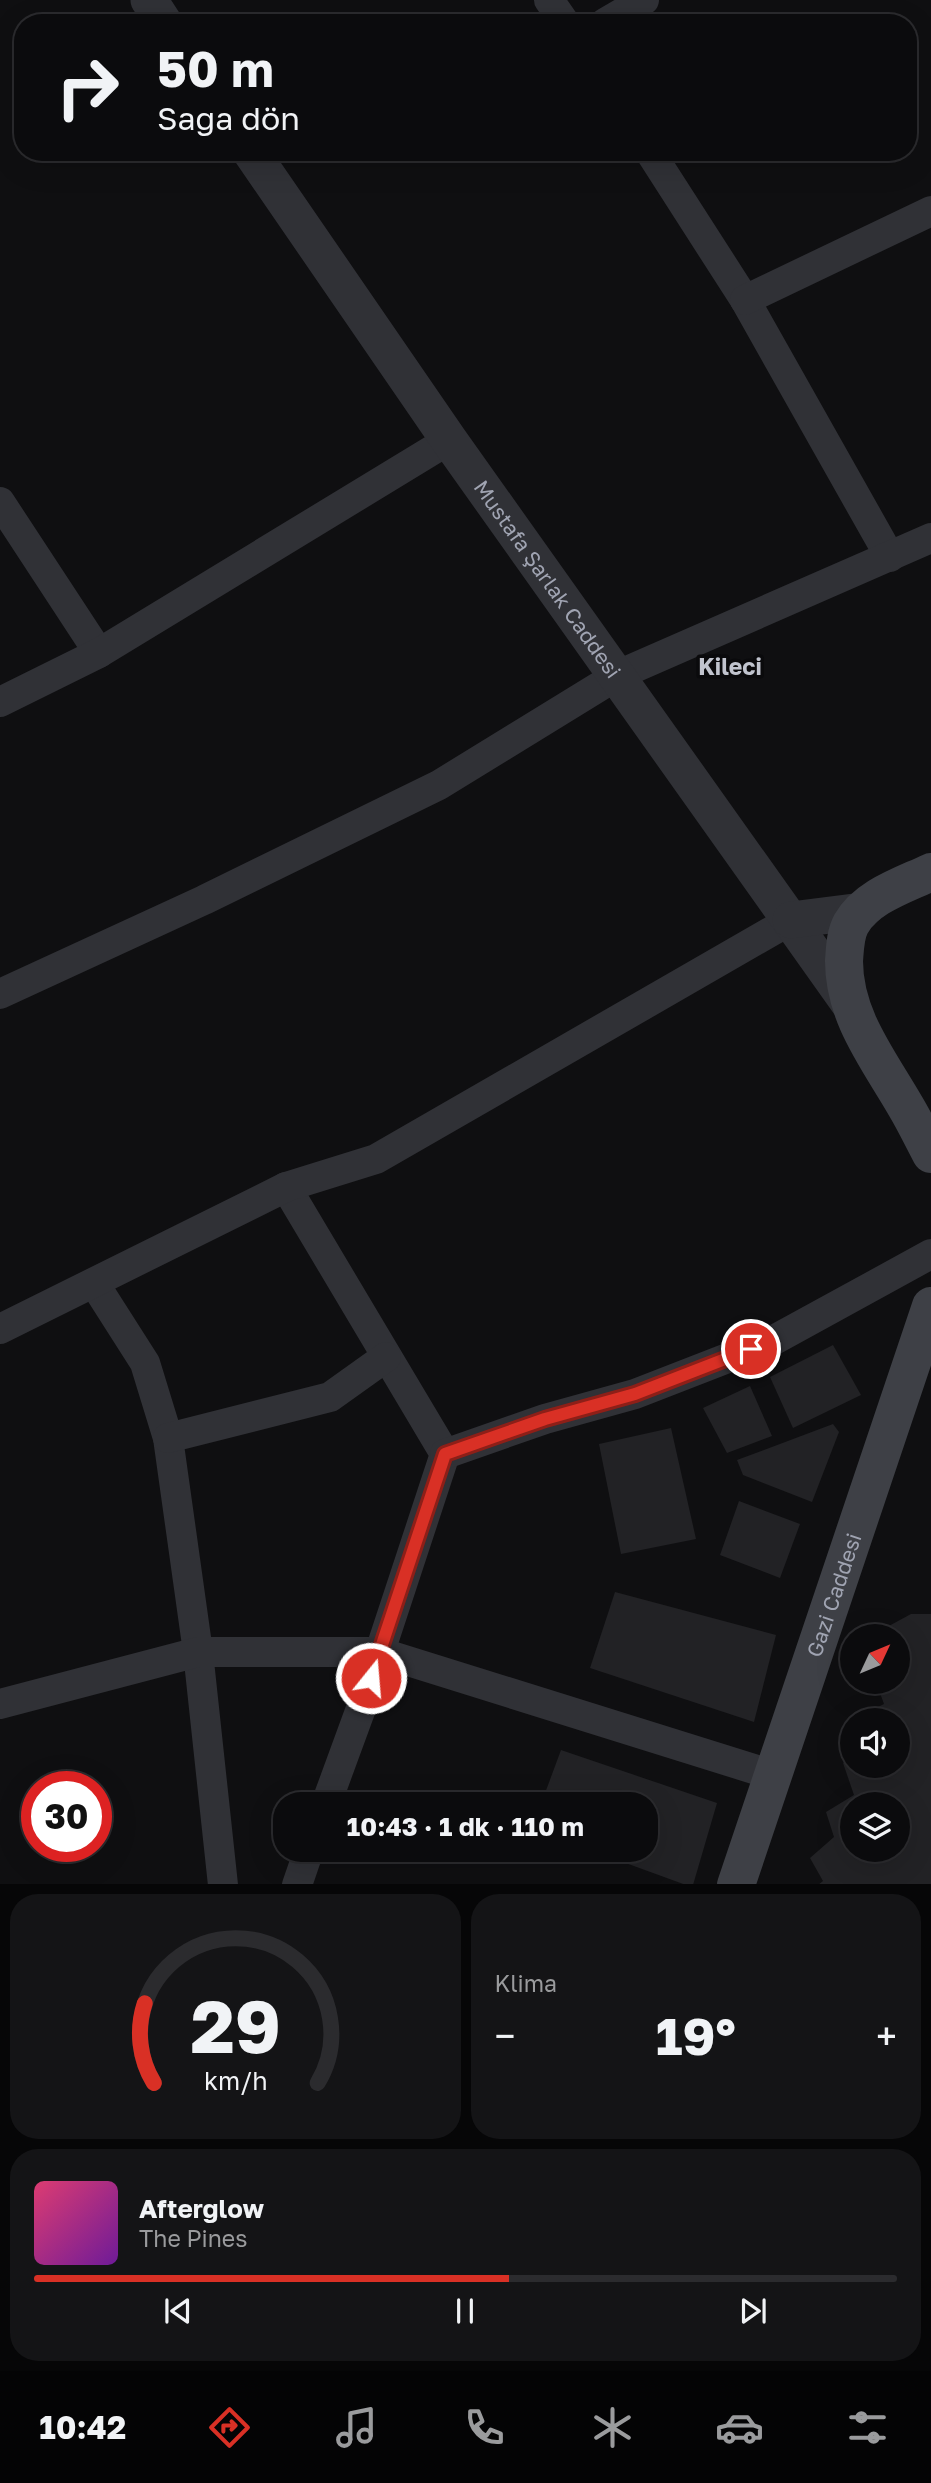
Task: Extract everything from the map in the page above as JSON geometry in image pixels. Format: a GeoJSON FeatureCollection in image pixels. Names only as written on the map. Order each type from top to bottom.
{"type":"FeatureCollection","features":[{"type":"Feature","properties":{"kind":"main road"},"geometry":{"type":"LineString","coordinates":[[931,872],[880,896],[850,925],[845,947],[844,976],[849,1003],[863,1036],[931,1154]]}},
{"type":"Feature","properties":{"kind":"main road","name":"Gazi Caddesi"},"geometry":{"type":"LineString","coordinates":[[736,1884],[931,1306]]}},
{"type":"Feature","properties":{"kind":"street"},"geometry":{"type":"LineString","coordinates":[[620,14],[644,0]]}},
{"type":"Feature","properties":{"kind":"street","name":"Mustafa Şarlak Caddesi"},"geometry":{"type":"LineString","coordinates":[[257,161],[449,440],[849,1003]]}},
{"type":"Feature","properties":{"kind":"street"},"geometry":{"type":"LineString","coordinates":[[656,161],[745,300],[890,557]]}},
{"type":"Feature","properties":{"kind":"street"},"geometry":{"type":"LineString","coordinates":[[745,300],[931,211]]}},
{"type":"Feature","properties":{"kind":"street"},"geometry":{"type":"LineString","coordinates":[[0,702],[99,653],[449,440]]}},
{"type":"Feature","properties":{"kind":"street"},"geometry":{"type":"LineString","coordinates":[[0,502],[99,653]]}},
{"type":"Feature","properties":{"kind":"street"},"geometry":{"type":"LineString","coordinates":[[0,994],[204,900],[439,785],[618,675],[931,538]]}},
{"type":"Feature","properties":{"kind":"street"},"geometry":{"type":"LineString","coordinates":[[0,1329],[286,1187],[376,1159],[791,920],[862,911]]}},
{"type":"Feature","properties":{"kind":"street"},"geometry":{"type":"LineString","coordinates":[[286,1187],[445,1454],[363,1703],[330,1792]]}},
{"type":"Feature","properties":{"kind":"street"},"geometry":{"type":"LineString","coordinates":[[445,1454],[545,1419],[635,1394],[774,1340],[931,1254]]}},
{"type":"Feature","properties":{"kind":"street"},"geometry":{"type":"LineString","coordinates":[[94,1283],[145,1363],[168,1438],[198,1651],[223,1884]]}},
{"type":"Feature","properties":{"kind":"street"},"geometry":{"type":"LineString","coordinates":[[168,1438],[330,1397],[386,1357]]}},
{"type":"Feature","properties":{"kind":"street"},"geometry":{"type":"LineString","coordinates":[[0,1704],[198,1651],[379,1652],[773,1775]]}},
{"type":"Feature","properties":{"kind":"street"},"geometry":{"type":"LineString","coordinates":[[297,1884],[305,1862]]}},
{"type":"Feature","properties":{"kind":"building"},"geometry":{"type":"Polygon","coordinates":[[[833,1345],[861,1395],[793,1428],[770,1377],[833,1345]]]}},
{"type":"Feature","properties":{"kind":"building"},"geometry":{"type":"Polygon","coordinates":[[[750,1386],[772,1436],[727,1453],[703,1408],[750,1386]]]}},
{"type":"Feature","properties":{"kind":"building"},"geometry":{"type":"Polygon","coordinates":[[[833,1424],[839,1432],[812,1502],[743,1475],[737,1460],[833,1424]]]}},
{"type":"Feature","properties":{"kind":"building"},"geometry":{"type":"Polygon","coordinates":[[[671,1428],[696,1539],[621,1554],[599,1444],[671,1428]]]}},
{"type":"Feature","properties":{"kind":"building"},"geometry":{"type":"Polygon","coordinates":[[[739,1501],[800,1524],[780,1578],[720,1555],[739,1501]]]}},
{"type":"Feature","properties":{"kind":"building"},"geometry":{"type":"Polygon","coordinates":[[[615,1592],[776,1635],[754,1722],[590,1668],[615,1592]]]}},
{"type":"Feature","properties":{"kind":"building"},"geometry":{"type":"Polygon","coordinates":[[[911,1614],[931,1614],[931,1884],[819,1884],[823,1881],[810,1858],[834,1837],[826,1812],[840,1804],[840,1862],[910,1862],[910,1792],[853,1792],[848,1778],[910,1778],[910,1708],[876,1708],[884,1704],[880,1694],[910,1694],[910,1624],[893,1624],[911,1614]]]}},
{"type":"Feature","properties":{"kind":"building"},"geometry":{"type":"Polygon","coordinates":[[[561,1750],[717,1803],[693,1884],[683,1884],[623,1862],[658,1862],[658,1792],[545,1792],[561,1750]]]}},
{"type":"Feature","properties":{"kind":"district","name":"Kileci"},"geometry":{"type":"Point","coordinates":[730,666]}},
{"type":"Feature","properties":{"kind":"route"},"geometry":{"type":"LineString","coordinates":[[371,1678],[445,1454],[545,1419],[635,1394],[751,1349]]}}]}
